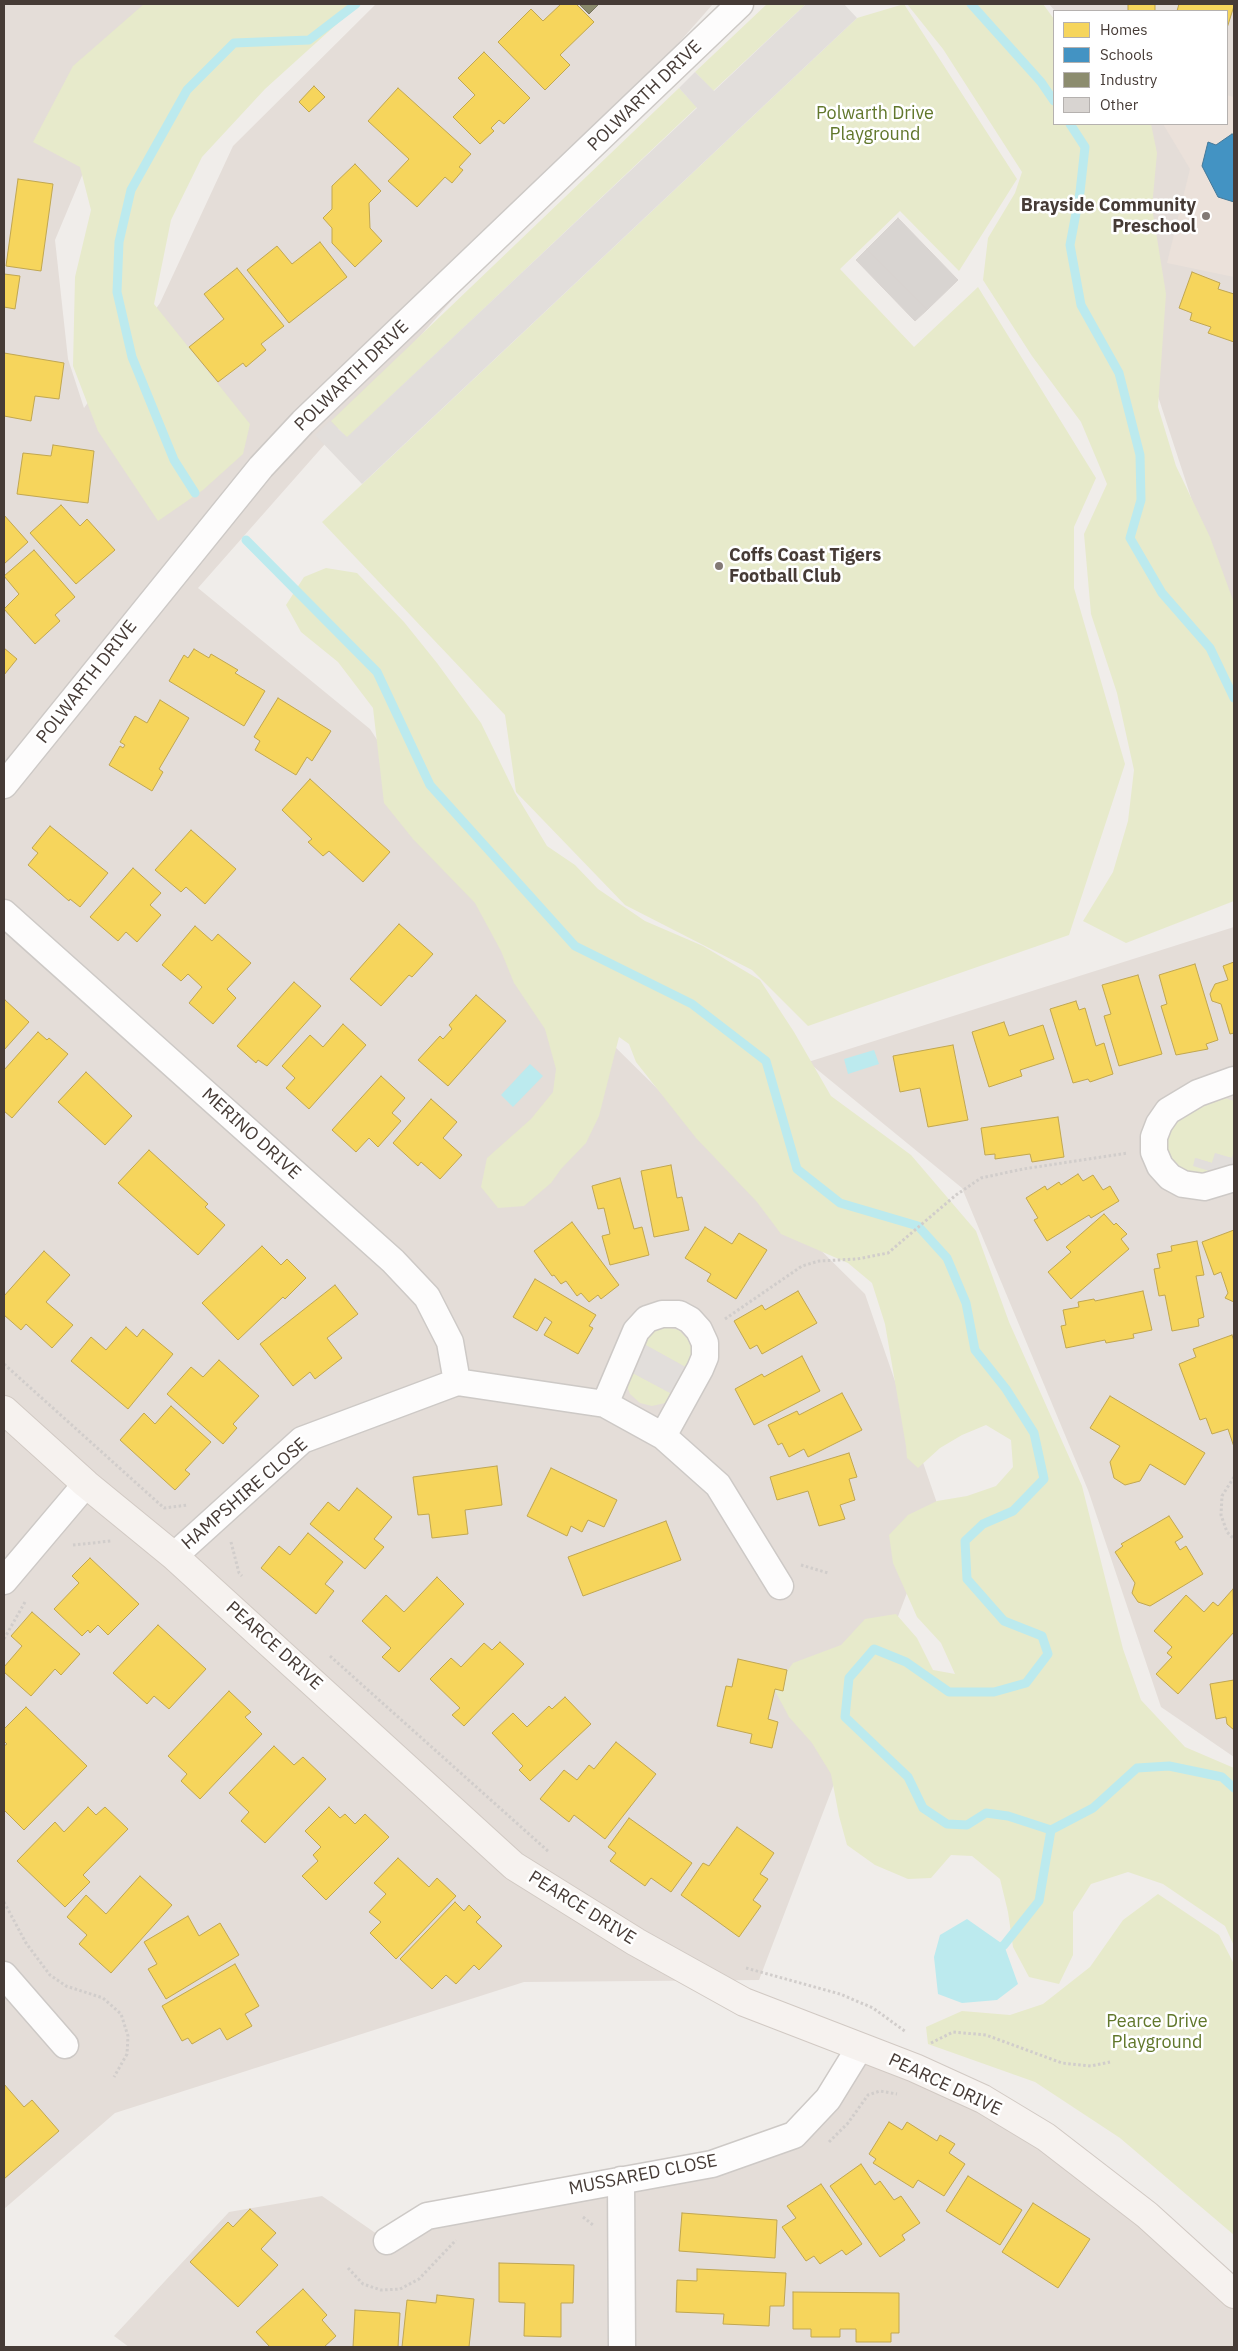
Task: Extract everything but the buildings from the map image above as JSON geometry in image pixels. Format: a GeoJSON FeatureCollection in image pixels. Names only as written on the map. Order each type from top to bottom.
{"type":"FeatureCollection","features":[{"type":"Feature","properties":{"kind":"street","name":"POLWARTH DRIVE"},"geometry":{"type":"LineString","coordinates":[[4,785],[260,467],[303,422],[740,4]]}},
{"type":"Feature","properties":{"kind":"street","name":"MERINO DRIVE"},"geometry":{"type":"LineString","coordinates":[[4,913],[393,1261],[427,1297],[450,1342],[457,1382]]}},
{"type":"Feature","properties":{"kind":"street"},"geometry":{"type":"LineString","coordinates":[[1234,1080],[1198,1093],[1168,1111],[1159,1124],[1154,1137],[1154,1152],[1160,1166],[1170,1177],[1183,1184],[1204,1187],[1234,1178]]}},
{"type":"Feature","properties":{"kind":"street"},"geometry":{"type":"LineString","coordinates":[[605,1404],[636,1332],[648,1319],[662,1314],[679,1314],[690,1320],[700,1330],[705,1343],[705,1357],[663,1436]]}},
{"type":"Feature","properties":{"kind":"street","name":"HAMPSHIRE CLOSE"},"geometry":{"type":"LineString","coordinates":[[174,1556],[302,1440],[457,1382],[605,1404],[663,1436],[718,1485],[780,1586]]}},
{"type":"Feature","properties":{"kind":"street","name":"PEARCE DRIVE"},"geometry":{"type":"LineString","coordinates":[[4,1410],[86,1484],[174,1556],[514,1866],[636,1942],[744,2002],[916,2068],[983,2099],[1046,2137],[1147,2215],[1234,2294]]}},
{"type":"Feature","properties":{"kind":"street"},"geometry":{"type":"LineString","coordinates":[[4,1581],[86,1484]]}},
{"type":"Feature","properties":{"kind":"street"},"geometry":{"type":"LineString","coordinates":[[4,1975],[65,2045]]}},
{"type":"Feature","properties":{"kind":"street","name":"MUSSARED CLOSE"},"geometry":{"type":"LineString","coordinates":[[387,2241],[427,2216],[712,2164],[794,2135],[828,2099],[860,2047]]}},
{"type":"Feature","properties":{"kind":"street"},"geometry":{"type":"LineString","coordinates":[[620,2180],[622,2347]]}},
{"type":"Feature","properties":{"kind":"path"},"geometry":{"type":"LineString","coordinates":[[717,1325],[802,1266],[819,1261],[857,1259],[888,1253],[956,1195],[981,1178],[1023,1169],[1133,1152]]}},
{"type":"Feature","properties":{"kind":"path"},"geometry":{"type":"LineString","coordinates":[[4,1364],[164,1508],[191,1505]]}},
{"type":"Feature","properties":{"kind":"path"},"geometry":{"type":"LineString","coordinates":[[1234,1477],[1222,1496],[1221,1515],[1227,1532],[1234,1539]]}},
{"type":"Feature","properties":{"kind":"path"},"geometry":{"type":"LineString","coordinates":[[231,1539],[239,1573],[246,1580]]}},
{"type":"Feature","properties":{"kind":"path"},"geometry":{"type":"LineString","coordinates":[[66,1546],[113,1541]]}},
{"type":"Feature","properties":{"kind":"path"},"geometry":{"type":"LineString","coordinates":[[4,1639],[29,1594]]}},
{"type":"Feature","properties":{"kind":"path"},"geometry":{"type":"LineString","coordinates":[[324,1650],[554,1856]]}},
{"type":"Feature","properties":{"kind":"path"},"geometry":{"type":"LineString","coordinates":[[4,1902],[26,1943],[50,1975],[66,1986],[104,1998],[121,2014],[128,2036],[127,2054],[114,2078]]}},
{"type":"Feature","properties":{"kind":"path"},"geometry":{"type":"LineString","coordinates":[[742,1967],[840,1994],[873,2008],[912,2035]]}},
{"type":"Feature","properties":{"kind":"path"},"geometry":{"type":"LineString","coordinates":[[928,2044],[953,2032],[978,2034],[986,2035],[1062,2063],[1091,2066],[1110,2062]]}},
{"type":"Feature","properties":{"kind":"path"},"geometry":{"type":"LineString","coordinates":[[826,2144],[848,2123],[868,2095],[880,2091],[902,2095]]}},
{"type":"Feature","properties":{"kind":"path"},"geometry":{"type":"LineString","coordinates":[[576,2214],[587,2219],[596,2231]]}},
{"type":"Feature","properties":{"kind":"path"},"geometry":{"type":"LineString","coordinates":[[348,2268],[363,2284],[381,2290],[400,2289],[419,2279],[449,2245],[464,2234]]}},
{"type":"Feature","properties":{"kind":"shaded area"},"geometry":{"type":"Polygon","coordinates":[[[4,4],[165,4],[91,154],[55,240],[68,359],[84,408],[160,303],[233,146],[376,4],[713,4],[198,588],[370,729],[511,944],[865,1294],[939,1509],[759,1980],[524,1982],[115,2113],[4,2209],[4,4]]]}},
{"type":"Feature","properties":{"kind":"shaded area"},"geometry":{"type":"Polygon","coordinates":[[[806,4],[844,4],[857,18],[362,484],[315,435],[330,421],[347,437],[697,108],[679,88],[695,72],[714,91],[806,4]]]}},
{"type":"Feature","properties":{"kind":"shaded area"},"geometry":{"type":"Polygon","coordinates":[[[1049,4],[1234,4],[1234,611],[1217,577],[1138,335],[1136,125],[1228,125],[1228,10],[1054,10],[1049,4]]]}},
{"type":"Feature","properties":{"kind":"shaded area","name":"Brayside Community Preschool"},"geometry":{"type":"Polygon","coordinates":[[[1228,95],[1234,97],[1234,277],[1167,263],[1190,169],[1164,125],[1228,125],[1228,95]]]}},
{"type":"Feature","properties":{"kind":"shaded area"},"geometry":{"type":"Polygon","coordinates":[[[1234,927],[1234,1757],[1161,1707],[1088,1490],[962,1188],[808,1062],[1234,927]]]}},
{"type":"Feature","properties":{"kind":"shaded area"},"geometry":{"type":"Polygon","coordinates":[[[1234,1151],[1234,1166],[1216,1173],[1193,1166],[1195,1158],[1212,1163],[1215,1153],[1232,1158],[1234,1151]]]}},
{"type":"Feature","properties":{"kind":"shaded area"},"geometry":{"type":"Polygon","coordinates":[[[642,1343],[689,1369],[674,1395],[627,1370],[642,1343]]]}},
{"type":"Feature","properties":{"kind":"shaded area"},"geometry":{"type":"Polygon","coordinates":[[[860,2047],[983,2099],[1234,2294],[1234,2347],[129,2347],[114,2336],[229,2212],[322,2196],[387,2241],[427,2216],[794,2135],[860,2047]]]}},
{"type":"Feature","properties":{"kind":"green space"},"geometry":{"type":"Polygon","coordinates":[[[144,4],[359,4],[265,89],[202,157],[171,220],[154,304],[250,424],[243,454],[203,490],[158,521],[98,431],[73,366],[75,277],[91,210],[80,167],[33,142],[73,66],[144,4]]]}},
{"type":"Feature","properties":{"kind":"green space"},"geometry":{"type":"Polygon","coordinates":[[[767,4],[806,4],[713,91],[695,72],[767,4]]]}},
{"type":"Feature","properties":{"kind":"green space","name":"Coffs Coast Tigers Football Club"},"geometry":{"type":"Polygon","coordinates":[[[904,4],[1017,179],[959,271],[900,211],[840,269],[914,347],[978,287],[1096,478],[1074,527],[1074,588],[1125,764],[1069,935],[808,1026],[752,970],[625,905],[516,792],[505,715],[322,522],[857,18],[904,4]]]}},
{"type":"Feature","properties":{"kind":"green space"},"geometry":{"type":"Polygon","coordinates":[[[907,4],[1043,4],[1053,18],[1053,125],[1151,125],[1157,153],[1152,207],[1166,294],[1158,407],[1176,466],[1210,537],[1234,603],[1234,901],[1126,943],[1083,921],[1113,872],[1128,821],[1134,770],[1117,693],[1091,614],[1084,534],[1107,484],[1081,422],[1032,356],[983,280],[988,238],[1015,193],[1022,172],[943,49],[907,4]]]}},
{"type":"Feature","properties":{"kind":"green space"},"geometry":{"type":"Polygon","coordinates":[[[679,88],[697,107],[347,438],[331,421],[679,88]]]}},
{"type":"Feature","properties":{"kind":"green space"},"geometry":{"type":"Polygon","coordinates":[[[326,568],[357,573],[404,622],[437,663],[481,723],[515,793],[547,846],[575,865],[598,889],[645,921],[703,946],[760,980],[794,1032],[831,1096],[911,1155],[976,1231],[1009,1322],[1082,1486],[1123,1649],[1141,1700],[1185,1747],[1234,1768],[1234,1946],[1225,1926],[1163,1884],[1128,1872],[1091,1884],[1073,1912],[1073,1955],[1059,1984],[1029,1977],[1013,1947],[1008,1912],[1000,1879],[972,1856],[951,1855],[931,1878],[908,1879],[875,1865],[847,1845],[831,1774],[812,1743],[789,1717],[774,1689],[793,1663],[841,1645],[865,1619],[896,1614],[917,1638],[933,1670],[955,1674],[941,1643],[917,1617],[893,1563],[889,1535],[908,1515],[937,1501],[967,1496],[996,1486],[1013,1467],[1011,1440],[986,1425],[962,1435],[940,1448],[918,1468],[907,1458],[885,1324],[872,1283],[848,1263],[781,1234],[757,1202],[696,1138],[636,1062],[629,1044],[619,1037],[599,1116],[586,1143],[561,1169],[551,1183],[524,1206],[498,1208],[481,1187],[487,1158],[531,1119],[553,1092],[556,1069],[545,1029],[514,983],[501,951],[475,903],[413,839],[384,803],[373,708],[338,662],[301,632],[286,605],[304,577],[326,568]]]}},
{"type":"Feature","properties":{"kind":"green space"},"geometry":{"type":"Polygon","coordinates":[[[1219,1096],[1234,1101],[1234,1151],[1232,1158],[1215,1154],[1212,1163],[1196,1158],[1216,1173],[1194,1175],[1177,1168],[1165,1150],[1170,1126],[1183,1111],[1219,1096]]]}},
{"type":"Feature","properties":{"kind":"green space"},"geometry":{"type":"Polygon","coordinates":[[[665,1327],[679,1330],[689,1341],[693,1355],[689,1369],[642,1343],[651,1332],[665,1327]]]}},
{"type":"Feature","properties":{"kind":"green space"},"geometry":{"type":"Polygon","coordinates":[[[627,1370],[674,1395],[665,1403],[652,1406],[640,1403],[630,1394],[625,1382],[627,1370]]]}},
{"type":"Feature","properties":{"kind":"green space","name":"Pearce Drive Playground"},"geometry":{"type":"Polygon","coordinates":[[[1158,1894],[1219,1935],[1234,1964],[1234,2235],[1120,2138],[1035,2082],[928,2044],[926,2027],[962,2011],[1010,2015],[1043,2004],[1090,1967],[1123,1920],[1158,1894]]]}},
{"type":"Feature","properties":{"kind":"water"},"geometry":{"type":"Polygon","coordinates":[[[874,1050],[879,1064],[848,1074],[844,1059],[874,1050]]]}},
{"type":"Feature","properties":{"kind":"water"},"geometry":{"type":"Polygon","coordinates":[[[530,1064],[543,1076],[513,1107],[501,1095],[530,1064]]]}},
{"type":"Feature","properties":{"kind":"water"},"geometry":{"type":"Polygon","coordinates":[[[967,1919],[1004,1945],[1018,1984],[997,2000],[962,2003],[938,1994],[934,1957],[940,1935],[967,1919]]]}},
{"type":"Feature","properties":{"kind":"waterway"},"geometry":{"type":"LineString","coordinates":[[195,493],[174,460],[132,357],[117,292],[119,242],[131,190],[187,90],[234,43],[309,40],[356,4]]}},
{"type":"Feature","properties":{"kind":"waterway"},"geometry":{"type":"LineString","coordinates":[[971,4],[1041,82],[1053,100]]}},
{"type":"Feature","properties":{"kind":"waterway"},"geometry":{"type":"LineString","coordinates":[[1071,125],[1085,147],[1080,192],[1070,245],[1081,305],[1119,373],[1140,455],[1141,500],[1130,538],[1162,593],[1210,648],[1234,698]]}},
{"type":"Feature","properties":{"kind":"waterway"},"geometry":{"type":"LineString","coordinates":[[246,540],[377,672],[430,785],[575,946],[692,1004],[766,1061],[797,1169],[840,1203],[918,1226],[947,1258],[966,1303],[975,1350],[1006,1389],[1034,1433],[1044,1479],[1013,1511],[983,1524],[965,1541],[967,1579],[1004,1621],[1042,1636],[1048,1654],[1026,1683],[994,1692],[949,1692],[906,1662],[874,1649],[849,1678],[845,1717],[908,1777],[923,1808],[947,1824],[967,1825],[986,1813],[1008,1816],[1051,1830],[1093,1808],[1137,1768],[1169,1766],[1222,1777],[1234,1788]]}},
{"type":"Feature","properties":{"kind":"waterway"},"geometry":{"type":"LineString","coordinates":[[994,1952],[1004,1945],[1039,1901],[1051,1830]]}},
{"type":"Feature","properties":{"kind":"place","name":"Brayside Community Preschool"},"geometry":{"type":"Point","coordinates":[1206,216]}},
{"type":"Feature","properties":{"kind":"place","name":"Coffs Coast Tigers Football Club"},"geometry":{"type":"Point","coordinates":[719,566]}},
{"type":"Feature","properties":{"kind":"park label","name":"Polwarth Drive Playground"},"geometry":{"type":"Point","coordinates":[875,124]}}]}
